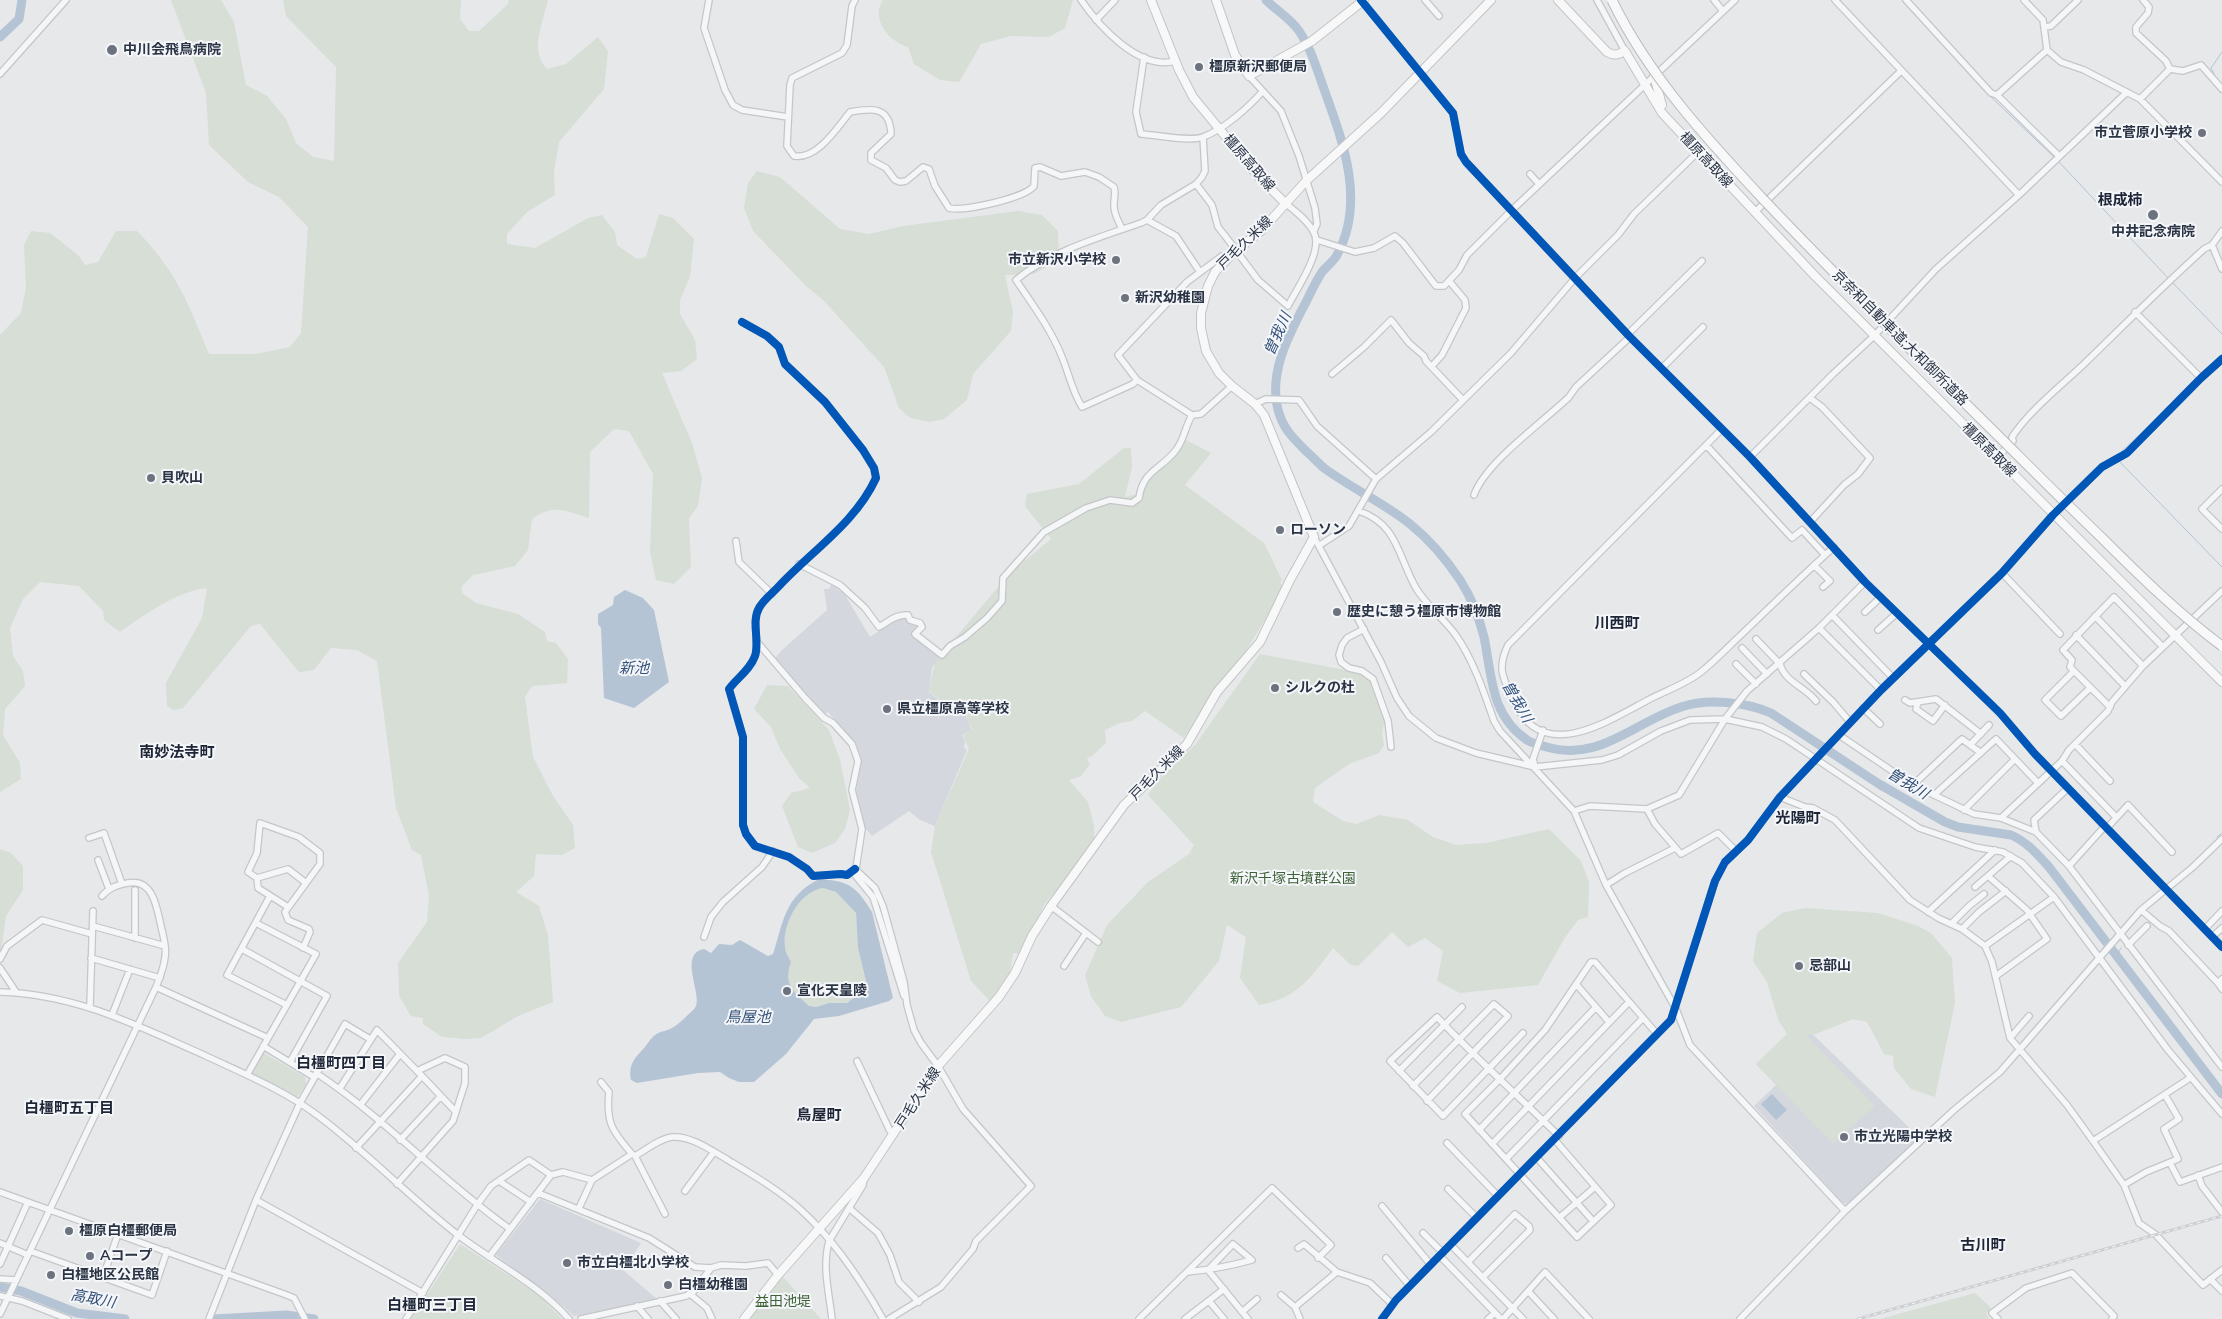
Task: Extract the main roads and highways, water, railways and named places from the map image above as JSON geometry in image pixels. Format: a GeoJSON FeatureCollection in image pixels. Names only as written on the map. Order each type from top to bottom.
{"type":"FeatureCollection","features":[{"type":"Feature","properties":{"kind":"highway","name":"京奈和自動車道;大和御所道路"},"geometry":{"type":"LineString","coordinates":[[1612,0],[1635,42],[1659,77],[1709,139],[1781,218],[1888,328],[2118,554],[2187,618],[2222,646]]}},
{"type":"Feature","properties":{"kind":"main road","name":"橿原高取線"},"geometry":{"type":"LineString","coordinates":[[1151,0],[1188,88],[1259,177],[1285,203],[1306,181],[1355,137],[1491,0]]}},
{"type":"Feature","properties":{"kind":"main road","name":"橿原高取線"},"geometry":{"type":"LineString","coordinates":[[1558,0],[1607,52],[1619,55],[1625,50],[1646,83],[1660,110],[1755,212],[1874,336],[2222,682]]}},
{"type":"Feature","properties":{"kind":"main road"},"geometry":{"type":"LineString","coordinates":[[1219,1],[1236,55],[1248,76],[1312,41],[1362,1]]}},
{"type":"Feature","properties":{"kind":"main road","name":"橿原高取線"},"geometry":{"type":"LineString","coordinates":[[1654,76],[1662,107],[1676,127]]}},
{"type":"Feature","properties":{"kind":"main road","name":"戸毛久米線"},"geometry":{"type":"LineString","coordinates":[[744,1319],[778,1275],[864,1178],[938,1066],[999,997],[1015,973],[1032,936],[1051,906],[1124,805],[1187,744],[1217,692],[1260,642],[1290,580],[1314,537],[1264,415],[1255,404],[1232,386],[1210,360],[1201,328],[1201,313],[1208,286],[1215,272],[1237,250],[1261,231],[1285,203]]}},
{"type":"Feature","properties":{"kind":"water","name":"新池"},"geometry":{"type":"Polygon","coordinates":[[[625,590],[643,598],[654,610],[669,682],[634,708],[604,698],[601,628],[598,624],[598,614],[613,605],[614,597],[625,590]]]}},
{"type":"Feature","properties":{"kind":"water","name":"鳥屋池"},"geometry":{"type":"Polygon","coordinates":[[[819,879],[838,881],[851,886],[861,896],[872,912],[893,998],[889,1001],[839,1016],[814,1019],[786,1054],[754,1082],[739,1082],[720,1072],[698,1073],[637,1083],[631,1080],[631,1065],[652,1038],[675,1026],[695,1008],[697,1002],[692,959],[696,952],[704,949],[711,953],[719,944],[732,945],[740,940],[768,956],[773,954],[787,911],[792,902],[807,886],[819,879]],[[823,888],[807,896],[794,910],[786,929],[785,949],[791,962],[788,976],[789,982],[794,992],[809,1006],[816,1007],[829,1003],[847,1003],[863,991],[866,981],[858,948],[856,913],[836,892],[823,888]]]}},
{"type":"Feature","properties":{"kind":"water"},"geometry":{"type":"Polygon","coordinates":[[[1772,1094],[1787,1110],[1776,1120],[1761,1104],[1772,1094]]]}},
{"type":"Feature","properties":{"kind":"waterway"},"geometry":{"type":"LineString","coordinates":[[0,37],[19,19],[22,0]]}},
{"type":"Feature","properties":{"kind":"waterway","name":"曽我川"},"geometry":{"type":"LineString","coordinates":[[1266,0],[1295,26],[1310,52],[1338,130],[1344,151],[1351,193],[1346,235],[1337,255],[1322,272],[1316,283],[1292,329],[1281,357],[1276,387],[1276,401],[1280,416],[1291,436],[1322,466],[1410,524],[1431,543],[1449,565],[1464,587],[1474,607],[1484,637],[1491,680],[1499,706],[1515,730],[1529,741],[1543,746],[1563,750],[1581,750],[1615,739],[1663,714],[1691,704],[1726,702],[1750,706],[1771,713],[1879,784],[1945,822],[1958,827],[2011,835],[2017,838],[2049,867],[2222,1094]]}},
{"type":"Feature","properties":{"kind":"waterway"},"geometry":{"type":"LineString","coordinates":[[1902,0],[1991,97],[2054,157]]}},
{"type":"Feature","properties":{"kind":"waterway"},"geometry":{"type":"LineString","coordinates":[[2215,76],[2211,68],[2222,52]]}},
{"type":"Feature","properties":{"kind":"waterway"},"geometry":{"type":"LineString","coordinates":[[2059,162],[2169,279]]}},
{"type":"Feature","properties":{"kind":"waterway"},"geometry":{"type":"LineString","coordinates":[[2172,282],[2222,334]]}},
{"type":"Feature","properties":{"kind":"waterway"},"geometry":{"type":"LineString","coordinates":[[2200,374],[2222,354]]}},
{"type":"Feature","properties":{"kind":"waterway"},"geometry":{"type":"LineString","coordinates":[[2182,394],[2198,377]]}},
{"type":"Feature","properties":{"kind":"waterway"},"geometry":{"type":"LineString","coordinates":[[2117,456],[2161,414]]}},
{"type":"Feature","properties":{"kind":"waterway"},"geometry":{"type":"LineString","coordinates":[[2118,460],[2222,567]]}},
{"type":"Feature","properties":{"kind":"waterway"},"geometry":{"type":"LineString","coordinates":[[2217,837],[2222,833]]}},
{"type":"Feature","properties":{"kind":"waterway","name":"曽我川"},"geometry":{"type":"LineString","coordinates":[[2117,955],[2121,948]]}},
{"type":"Feature","properties":{"kind":"waterway","name":"高取川"},"geometry":{"type":"LineString","coordinates":[[0,1287],[21,1291],[77,1313],[125,1319]]}},
{"type":"Feature","properties":{"kind":"waterway","name":"高取川"},"geometry":{"type":"LineString","coordinates":[[214,1319],[286,1315],[314,1319]]}},
{"type":"Feature","properties":{"kind":"railway"},"geometry":{"type":"LineString","coordinates":[[1858,1319],[2222,1216]]}},
{"type":"Feature","properties":{"kind":"place","name":"中川会飛鳥病院"},"geometry":{"type":"Point","coordinates":[112,50]}},
{"type":"Feature","properties":{"kind":"place","name":"橿原新沢郵便局"},"geometry":{"type":"Point","coordinates":[1199,67]}},
{"type":"Feature","properties":{"kind":"place","name":"市立菅原小学校"},"geometry":{"type":"Point","coordinates":[2202,133]}},
{"type":"Feature","properties":{"kind":"place","name":"中井記念病院"},"geometry":{"type":"Point","coordinates":[2153,215]}},
{"type":"Feature","properties":{"kind":"place","name":"市立新沢小学校"},"geometry":{"type":"Point","coordinates":[1116,260]}},
{"type":"Feature","properties":{"kind":"place","name":"新沢幼稚園"},"geometry":{"type":"Point","coordinates":[1125,298]}},
{"type":"Feature","properties":{"kind":"place","name":"貝吹山"},"geometry":{"type":"Point","coordinates":[151,478]}},
{"type":"Feature","properties":{"kind":"place","name":"ローソン"},"geometry":{"type":"Point","coordinates":[1280,530]}},
{"type":"Feature","properties":{"kind":"place","name":"歴史に憩う橿原市博物館"},"geometry":{"type":"Point","coordinates":[1337,612]}},
{"type":"Feature","properties":{"kind":"place","name":"シルクの杜"},"geometry":{"type":"Point","coordinates":[1275,688]}},
{"type":"Feature","properties":{"kind":"place","name":"県立橿原高等学校"},"geometry":{"type":"Point","coordinates":[887,709]}},
{"type":"Feature","properties":{"kind":"place","name":"忌部山"},"geometry":{"type":"Point","coordinates":[1799,966]}},
{"type":"Feature","properties":{"kind":"place","name":"宣化天皇陵"},"geometry":{"type":"Point","coordinates":[787,991]}},
{"type":"Feature","properties":{"kind":"place","name":"市立光陽中学校"},"geometry":{"type":"Point","coordinates":[1844,1137]}},
{"type":"Feature","properties":{"kind":"place","name":"橿原白橿郵便局"},"geometry":{"type":"Point","coordinates":[69,1231]}},
{"type":"Feature","properties":{"kind":"place","name":"Aコープ"},"geometry":{"type":"Point","coordinates":[90,1256]}},
{"type":"Feature","properties":{"kind":"place","name":"市立白橿北小学校"},"geometry":{"type":"Point","coordinates":[567,1263]}},
{"type":"Feature","properties":{"kind":"place","name":"白橿地区公民館"},"geometry":{"type":"Point","coordinates":[51,1275]}},
{"type":"Feature","properties":{"kind":"place","name":"白橿幼稚園"},"geometry":{"type":"Point","coordinates":[668,1285]}},
{"type":"Feature","properties":{"kind":"district","name":"根成柿"},"geometry":{"type":"Point","coordinates":[2120,200]}},
{"type":"Feature","properties":{"kind":"district","name":"川西町"},"geometry":{"type":"Point","coordinates":[1617,623]}},
{"type":"Feature","properties":{"kind":"district","name":"南妙法寺町"},"geometry":{"type":"Point","coordinates":[177,752]}},
{"type":"Feature","properties":{"kind":"district","name":"光陽町"},"geometry":{"type":"Point","coordinates":[1798,818]}},
{"type":"Feature","properties":{"kind":"district","name":"白橿町四丁目"},"geometry":{"type":"Point","coordinates":[341,1063]}},
{"type":"Feature","properties":{"kind":"district","name":"白橿町五丁目"},"geometry":{"type":"Point","coordinates":[69,1108]}},
{"type":"Feature","properties":{"kind":"district","name":"鳥屋町"},"geometry":{"type":"Point","coordinates":[819,1115]}},
{"type":"Feature","properties":{"kind":"district","name":"古川町"},"geometry":{"type":"Point","coordinates":[1983,1245]}},
{"type":"Feature","properties":{"kind":"district","name":"白橿町三丁目"},"geometry":{"type":"Point","coordinates":[432,1305]}},
{"type":"Feature","properties":{"kind":"park label","name":"新沢千塚古墳群公園"},"geometry":{"type":"Point","coordinates":[1293,879]}},
{"type":"Feature","properties":{"kind":"park label","name":"益田池堤"},"geometry":{"type":"Point","coordinates":[783,1302]}}]}
